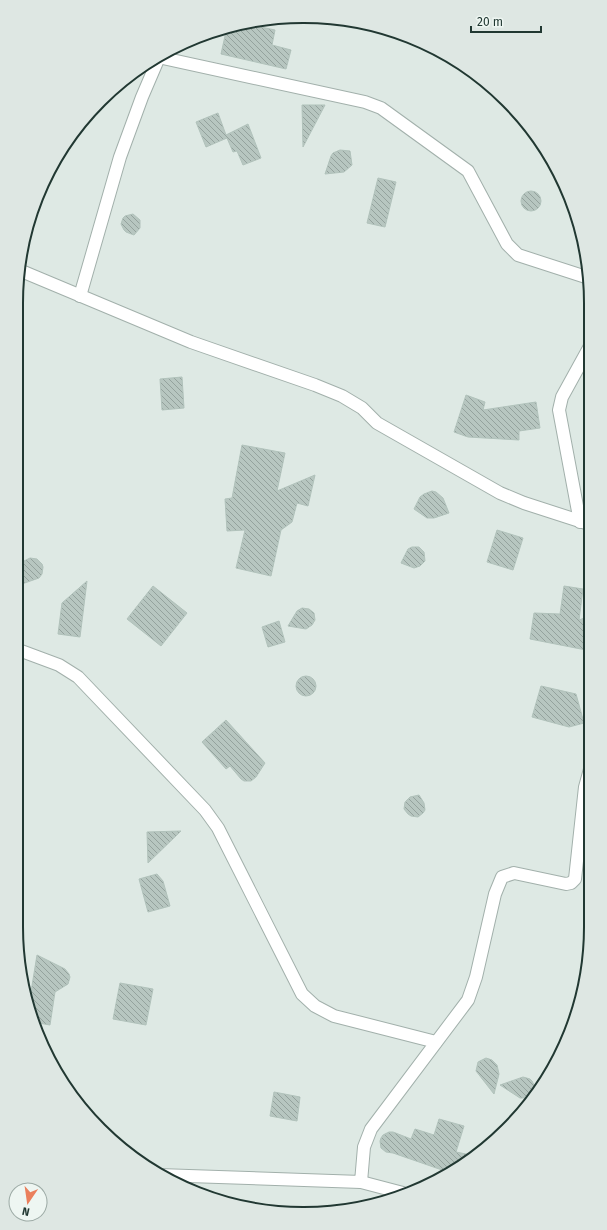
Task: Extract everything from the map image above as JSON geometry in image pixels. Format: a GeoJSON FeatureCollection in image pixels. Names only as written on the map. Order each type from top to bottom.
{"type":"FeatureCollection","features":[{"type":"Feature","properties":{"kind":"street"},"geometry":{"type":"LineString","coordinates":[[168,58],[365,102],[381,108],[468,171],[507,244],[518,255],[582,276]]}},
{"type":"Feature","properties":{"kind":"street"},"geometry":{"type":"LineString","coordinates":[[80,296],[120,157],[155,66]]}},
{"type":"Feature","properties":{"kind":"street"},"geometry":{"type":"LineString","coordinates":[[25,272],[191,342],[316,385],[342,396],[362,408],[377,424],[500,492],[524,503],[584,523]]}},
{"type":"Feature","properties":{"kind":"street"},"geometry":{"type":"LineString","coordinates":[[584,357],[562,397],[558,410],[584,519]]}},
{"type":"Feature","properties":{"kind":"street"},"geometry":{"type":"LineString","coordinates":[[23,652],[59,665],[78,678],[205,810],[218,828],[302,994],[315,1006],[334,1016],[436,1042]]}},
{"type":"Feature","properties":{"kind":"street"},"geometry":{"type":"LineString","coordinates":[[361,1182],[364,1147],[371,1129],[468,1000],[476,976],[495,894],[502,877],[514,873],[566,884],[571,883],[575,879],[584,804]]}},
{"type":"Feature","properties":{"kind":"street"},"geometry":{"type":"LineString","coordinates":[[175,1176],[361,1182],[396,1191]]}},
{"type":"Feature","properties":{"kind":"building"},"geometry":{"type":"Polygon","coordinates":[[[261,26],[275,30],[272,45],[291,50],[286,69],[221,54],[225,35],[261,26]]]}},
{"type":"Feature","properties":{"kind":"building"},"geometry":{"type":"Polygon","coordinates":[[[302,105],[325,105],[303,147],[302,105]]]}},
{"type":"Feature","properties":{"kind":"building"},"geometry":{"type":"Polygon","coordinates":[[[218,113],[226,135],[248,124],[261,158],[243,165],[237,151],[233,152],[227,138],[206,147],[196,122],[218,113]]]}},
{"type":"Feature","properties":{"kind":"building"},"geometry":{"type":"Polygon","coordinates":[[[340,150],[350,151],[352,165],[344,172],[325,174],[331,156],[333,153],[340,150]]]}},
{"type":"Feature","properties":{"kind":"building"},"geometry":{"type":"Polygon","coordinates":[[[378,178],[396,182],[385,227],[367,223],[378,178]]]}},
{"type":"Feature","properties":{"kind":"building"},"geometry":{"type":"Polygon","coordinates":[[[531,191],[538,194],[541,201],[538,208],[531,211],[524,208],[521,201],[524,194],[531,191]]]}},
{"type":"Feature","properties":{"kind":"building"},"geometry":{"type":"Polygon","coordinates":[[[133,214],[140,220],[140,228],[134,235],[126,232],[121,224],[125,216],[133,214]]]}},
{"type":"Feature","properties":{"kind":"building"},"geometry":{"type":"Polygon","coordinates":[[[182,377],[184,408],[162,410],[160,379],[182,377]]]}},
{"type":"Feature","properties":{"kind":"building"},"geometry":{"type":"Polygon","coordinates":[[[466,395],[485,402],[483,410],[536,402],[540,428],[519,431],[519,440],[468,437],[454,432],[466,395]]]}},
{"type":"Feature","properties":{"kind":"building"},"geometry":{"type":"Polygon","coordinates":[[[242,445],[285,453],[277,491],[315,475],[308,506],[297,503],[292,522],[281,530],[271,576],[236,568],[245,530],[227,531],[225,499],[232,498],[242,445]]]}},
{"type":"Feature","properties":{"kind":"building"},"geometry":{"type":"Polygon","coordinates":[[[432,491],[436,492],[443,498],[449,513],[434,518],[427,518],[414,509],[420,497],[432,491]]]}},
{"type":"Feature","properties":{"kind":"building"},"geometry":{"type":"Polygon","coordinates":[[[497,530],[523,538],[513,570],[487,562],[497,530]]]}},
{"type":"Feature","properties":{"kind":"building"},"geometry":{"type":"Polygon","coordinates":[[[412,547],[419,547],[424,552],[425,561],[420,566],[414,568],[401,563],[408,549],[412,547]]]}},
{"type":"Feature","properties":{"kind":"building"},"geometry":{"type":"Polygon","coordinates":[[[30,558],[37,559],[42,564],[42,574],[39,578],[23,584],[24,561],[30,558]]]}},
{"type":"Feature","properties":{"kind":"building"},"geometry":{"type":"Polygon","coordinates":[[[87,581],[80,637],[58,634],[62,603],[87,581]]]}},
{"type":"Feature","properties":{"kind":"building"},"geometry":{"type":"Polygon","coordinates":[[[153,586],[187,613],[161,646],[127,619],[153,586]]]}},
{"type":"Feature","properties":{"kind":"building"},"geometry":{"type":"Polygon","coordinates":[[[564,586],[583,589],[579,620],[584,618],[584,650],[530,639],[534,613],[560,614],[564,586]]]}},
{"type":"Feature","properties":{"kind":"building"},"geometry":{"type":"Polygon","coordinates":[[[302,608],[309,609],[314,613],[315,620],[312,625],[306,629],[288,626],[297,611],[302,608]]]}},
{"type":"Feature","properties":{"kind":"building"},"geometry":{"type":"Polygon","coordinates":[[[279,621],[285,642],[268,647],[262,627],[279,621]]]}},
{"type":"Feature","properties":{"kind":"building"},"geometry":{"type":"Polygon","coordinates":[[[306,676],[313,679],[316,686],[313,693],[306,696],[299,693],[296,686],[299,679],[306,676]]]}},
{"type":"Feature","properties":{"kind":"building"},"geometry":{"type":"Polygon","coordinates":[[[541,686],[576,694],[584,723],[569,727],[532,717],[541,686]]]}},
{"type":"Feature","properties":{"kind":"building"},"geometry":{"type":"Polygon","coordinates":[[[226,720],[265,763],[256,777],[251,781],[244,781],[241,779],[230,766],[226,769],[202,742],[226,720]]]}},
{"type":"Feature","properties":{"kind":"building"},"geometry":{"type":"Polygon","coordinates":[[[419,795],[424,803],[425,810],[418,817],[411,816],[404,809],[405,802],[410,797],[419,795]]]}},
{"type":"Feature","properties":{"kind":"building"},"geometry":{"type":"Polygon","coordinates":[[[181,831],[148,863],[147,832],[181,831]]]}},
{"type":"Feature","properties":{"kind":"building"},"geometry":{"type":"Polygon","coordinates":[[[157,874],[163,881],[170,906],[148,912],[139,879],[157,874]]]}},
{"type":"Feature","properties":{"kind":"building"},"geometry":{"type":"Polygon","coordinates":[[[37,955],[65,969],[69,974],[70,977],[68,984],[55,992],[50,1025],[40,1023],[31,992],[37,955]]]}},
{"type":"Feature","properties":{"kind":"building"},"geometry":{"type":"Polygon","coordinates":[[[120,983],[153,989],[146,1025],[113,1019],[120,983]]]}},
{"type":"Feature","properties":{"kind":"building"},"geometry":{"type":"Polygon","coordinates":[[[486,1058],[492,1060],[497,1065],[499,1074],[494,1094],[476,1071],[478,1062],[486,1058]]]}},
{"type":"Feature","properties":{"kind":"building"},"geometry":{"type":"Polygon","coordinates":[[[523,1077],[530,1079],[534,1086],[525,1098],[520,1098],[500,1085],[523,1077]]]}},
{"type":"Feature","properties":{"kind":"building"},"geometry":{"type":"Polygon","coordinates":[[[274,1092],[300,1097],[297,1121],[270,1116],[274,1092]]]}},
{"type":"Feature","properties":{"kind":"building"},"geometry":{"type":"Polygon","coordinates":[[[439,1119],[464,1126],[456,1152],[467,1154],[442,1170],[386,1152],[381,1148],[381,1138],[389,1132],[393,1132],[411,1139],[415,1129],[434,1135],[439,1119]]]}}]}
